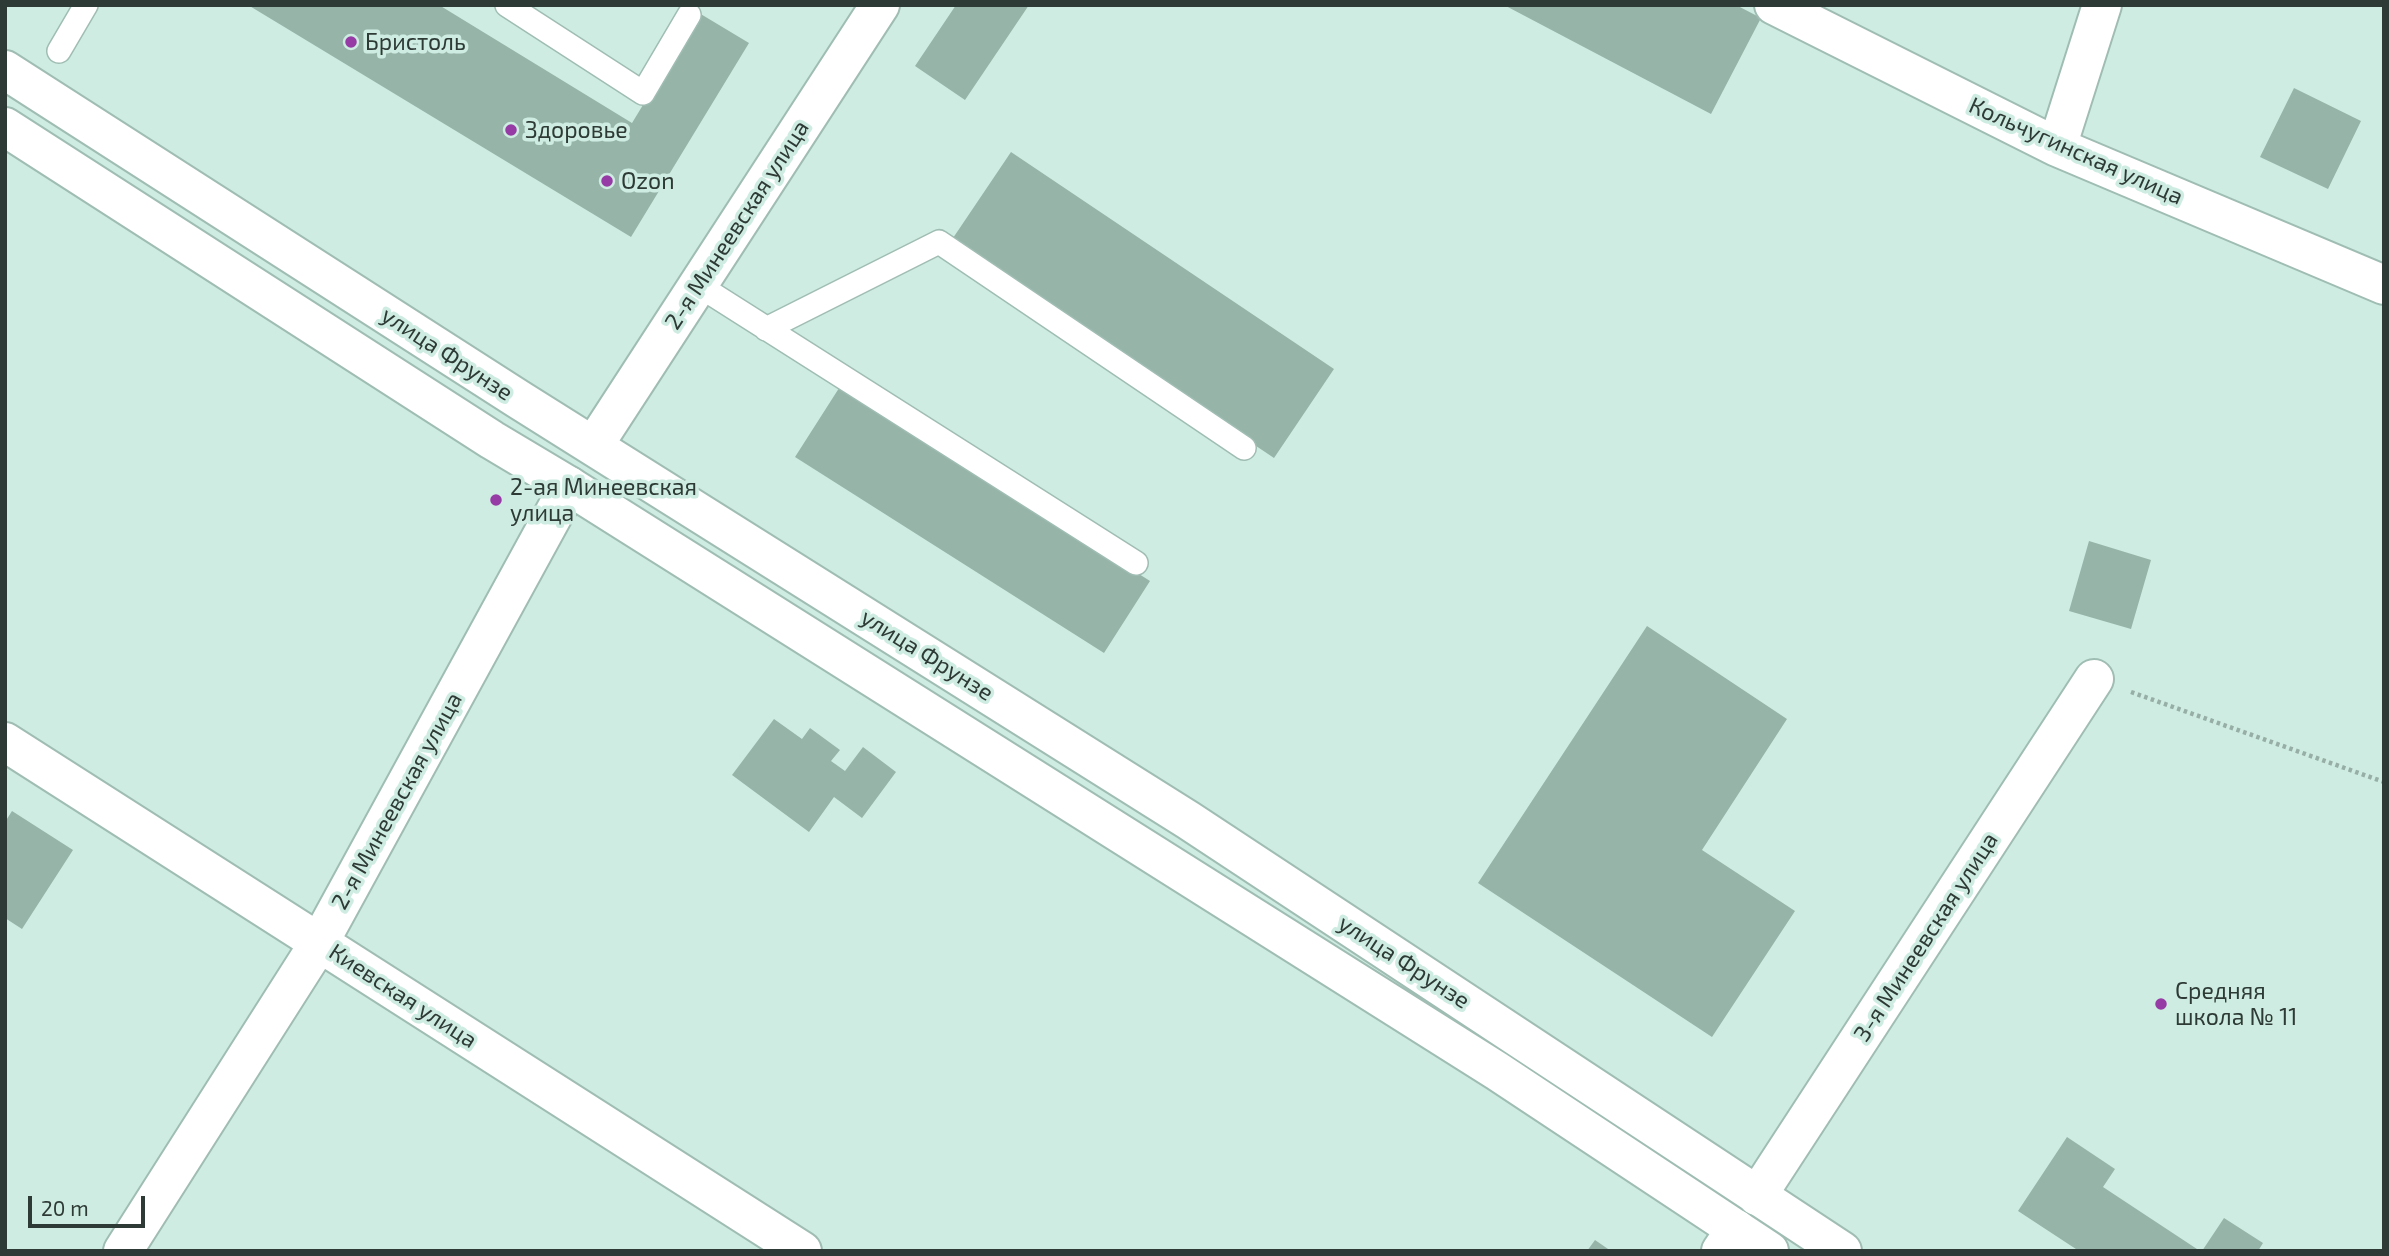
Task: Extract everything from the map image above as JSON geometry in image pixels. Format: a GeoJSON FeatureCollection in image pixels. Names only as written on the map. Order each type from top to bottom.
{"type":"FeatureCollection","features":[{"type":"Feature","properties":{"kind":"main road","name":"2-я Минеевская улица"},"geometry":{"type":"LineString","coordinates":[[122,1251],[319,943],[569,486],[880,5]]}},
{"type":"Feature","properties":{"kind":"main road","name":"Кольчугинская улица"},"geometry":{"type":"LineString","coordinates":[[1774,5],[2057,147],[2384,285]]}},
{"type":"Feature","properties":{"kind":"main road"},"geometry":{"type":"LineString","coordinates":[[2057,147],[2102,5]]}},
{"type":"Feature","properties":{"kind":"main road","name":"улица Фрунзе"},"geometry":{"type":"LineString","coordinates":[[5,71],[506,392],[1200,828],[1842,1251]]}},
{"type":"Feature","properties":{"kind":"main road","name":"улица Фрунзе"},"geometry":{"type":"LineString","coordinates":[[5,127],[492,440],[1486,1063],[1729,1240],[1769,1251]]}},
{"type":"Feature","properties":{"kind":"main road","name":"3-я Минеевская улица"},"geometry":{"type":"LineString","coordinates":[[1729,1240],[2094,679]]}},
{"type":"Feature","properties":{"kind":"main road","name":"Киевская улица"},"geometry":{"type":"LineString","coordinates":[[5,742],[802,1251]]}},
{"type":"Feature","properties":{"kind":"lane"},"geometry":{"type":"LineString","coordinates":[[59,51],[86,5]]}},
{"type":"Feature","properties":{"kind":"lane"},"geometry":{"type":"LineString","coordinates":[[508,5],[643,93],[689,15]]}},
{"type":"Feature","properties":{"kind":"lane"},"geometry":{"type":"LineString","coordinates":[[766,329],[939,242],[1244,448]]}},
{"type":"Feature","properties":{"kind":"lane"},"geometry":{"type":"LineString","coordinates":[[698,285],[1136,563]]}},
{"type":"Feature","properties":{"kind":"path"},"geometry":{"type":"LineString","coordinates":[[2094,679],[2384,782]]}},
{"type":"Feature","properties":{"kind":"building"},"geometry":{"type":"Polygon","coordinates":[[[248,5],[439,5],[632,123],[699,13],[749,43],[631,237],[248,5]]]}},
{"type":"Feature","properties":{"kind":"building"},"geometry":{"type":"Polygon","coordinates":[[[956,5],[1029,5],[965,100],[915,66],[956,5]]]}},
{"type":"Feature","properties":{"kind":"building"},"geometry":{"type":"Polygon","coordinates":[[[1504,5],[1736,5],[1761,18],[1711,114],[1504,5]]]}},
{"type":"Feature","properties":{"kind":"building"},"geometry":{"type":"Polygon","coordinates":[[[2294,88],[2361,121],[2328,189],[2260,157],[2294,88]]]}},
{"type":"Feature","properties":{"kind":"building"},"geometry":{"type":"Polygon","coordinates":[[[1011,152],[1334,369],[1274,458],[951,241],[1011,152]]]}},
{"type":"Feature","properties":{"kind":"building"},"geometry":{"type":"Polygon","coordinates":[[[841,385],[1150,581],[1104,653],[795,457],[841,385]]]}},
{"type":"Feature","properties":{"kind":"building"},"geometry":{"type":"Polygon","coordinates":[[[2089,541],[2151,560],[2131,629],[2069,611],[2089,541]]]}},
{"type":"Feature","properties":{"kind":"building"},"geometry":{"type":"Polygon","coordinates":[[[1647,626],[1787,719],[1702,850],[1795,911],[1712,1037],[1478,883],[1647,626]]]}},
{"type":"Feature","properties":{"kind":"building"},"geometry":{"type":"Polygon","coordinates":[[[774,719],[802,739],[810,728],[840,750],[831,761],[845,771],[863,747],[896,772],[862,818],[834,797],[809,832],[732,775],[774,719]]]}},
{"type":"Feature","properties":{"kind":"building"},"geometry":{"type":"Polygon","coordinates":[[[12,811],[73,850],[22,929],[5,918],[5,822],[12,811]]]}},
{"type":"Feature","properties":{"kind":"building"},"geometry":{"type":"Polygon","coordinates":[[[2067,1137],[2115,1169],[2103,1187],[2200,1251],[2079,1251],[2018,1211],[2067,1137]]]}},
{"type":"Feature","properties":{"kind":"building"},"geometry":{"type":"Polygon","coordinates":[[[2224,1218],[2263,1243],[2258,1251],[2202,1251],[2224,1218]]]}},
{"type":"Feature","properties":{"kind":"building"},"geometry":{"type":"Polygon","coordinates":[[[1595,1240],[1611,1251],[1587,1251],[1595,1240]]]}},
{"type":"Feature","properties":{"kind":"place","name":"Бристоль"},"geometry":{"type":"Point","coordinates":[351,42]}},
{"type":"Feature","properties":{"kind":"place","name":"Здоровье"},"geometry":{"type":"Point","coordinates":[511,130]}},
{"type":"Feature","properties":{"kind":"place","name":"Ozon"},"geometry":{"type":"Point","coordinates":[607,181]}},
{"type":"Feature","properties":{"kind":"place","name":"2-ая Минеевская улица"},"geometry":{"type":"Point","coordinates":[496,500]}},
{"type":"Feature","properties":{"kind":"place","name":"Средняя школа № 11"},"geometry":{"type":"Point","coordinates":[2161,1004]}}]}
